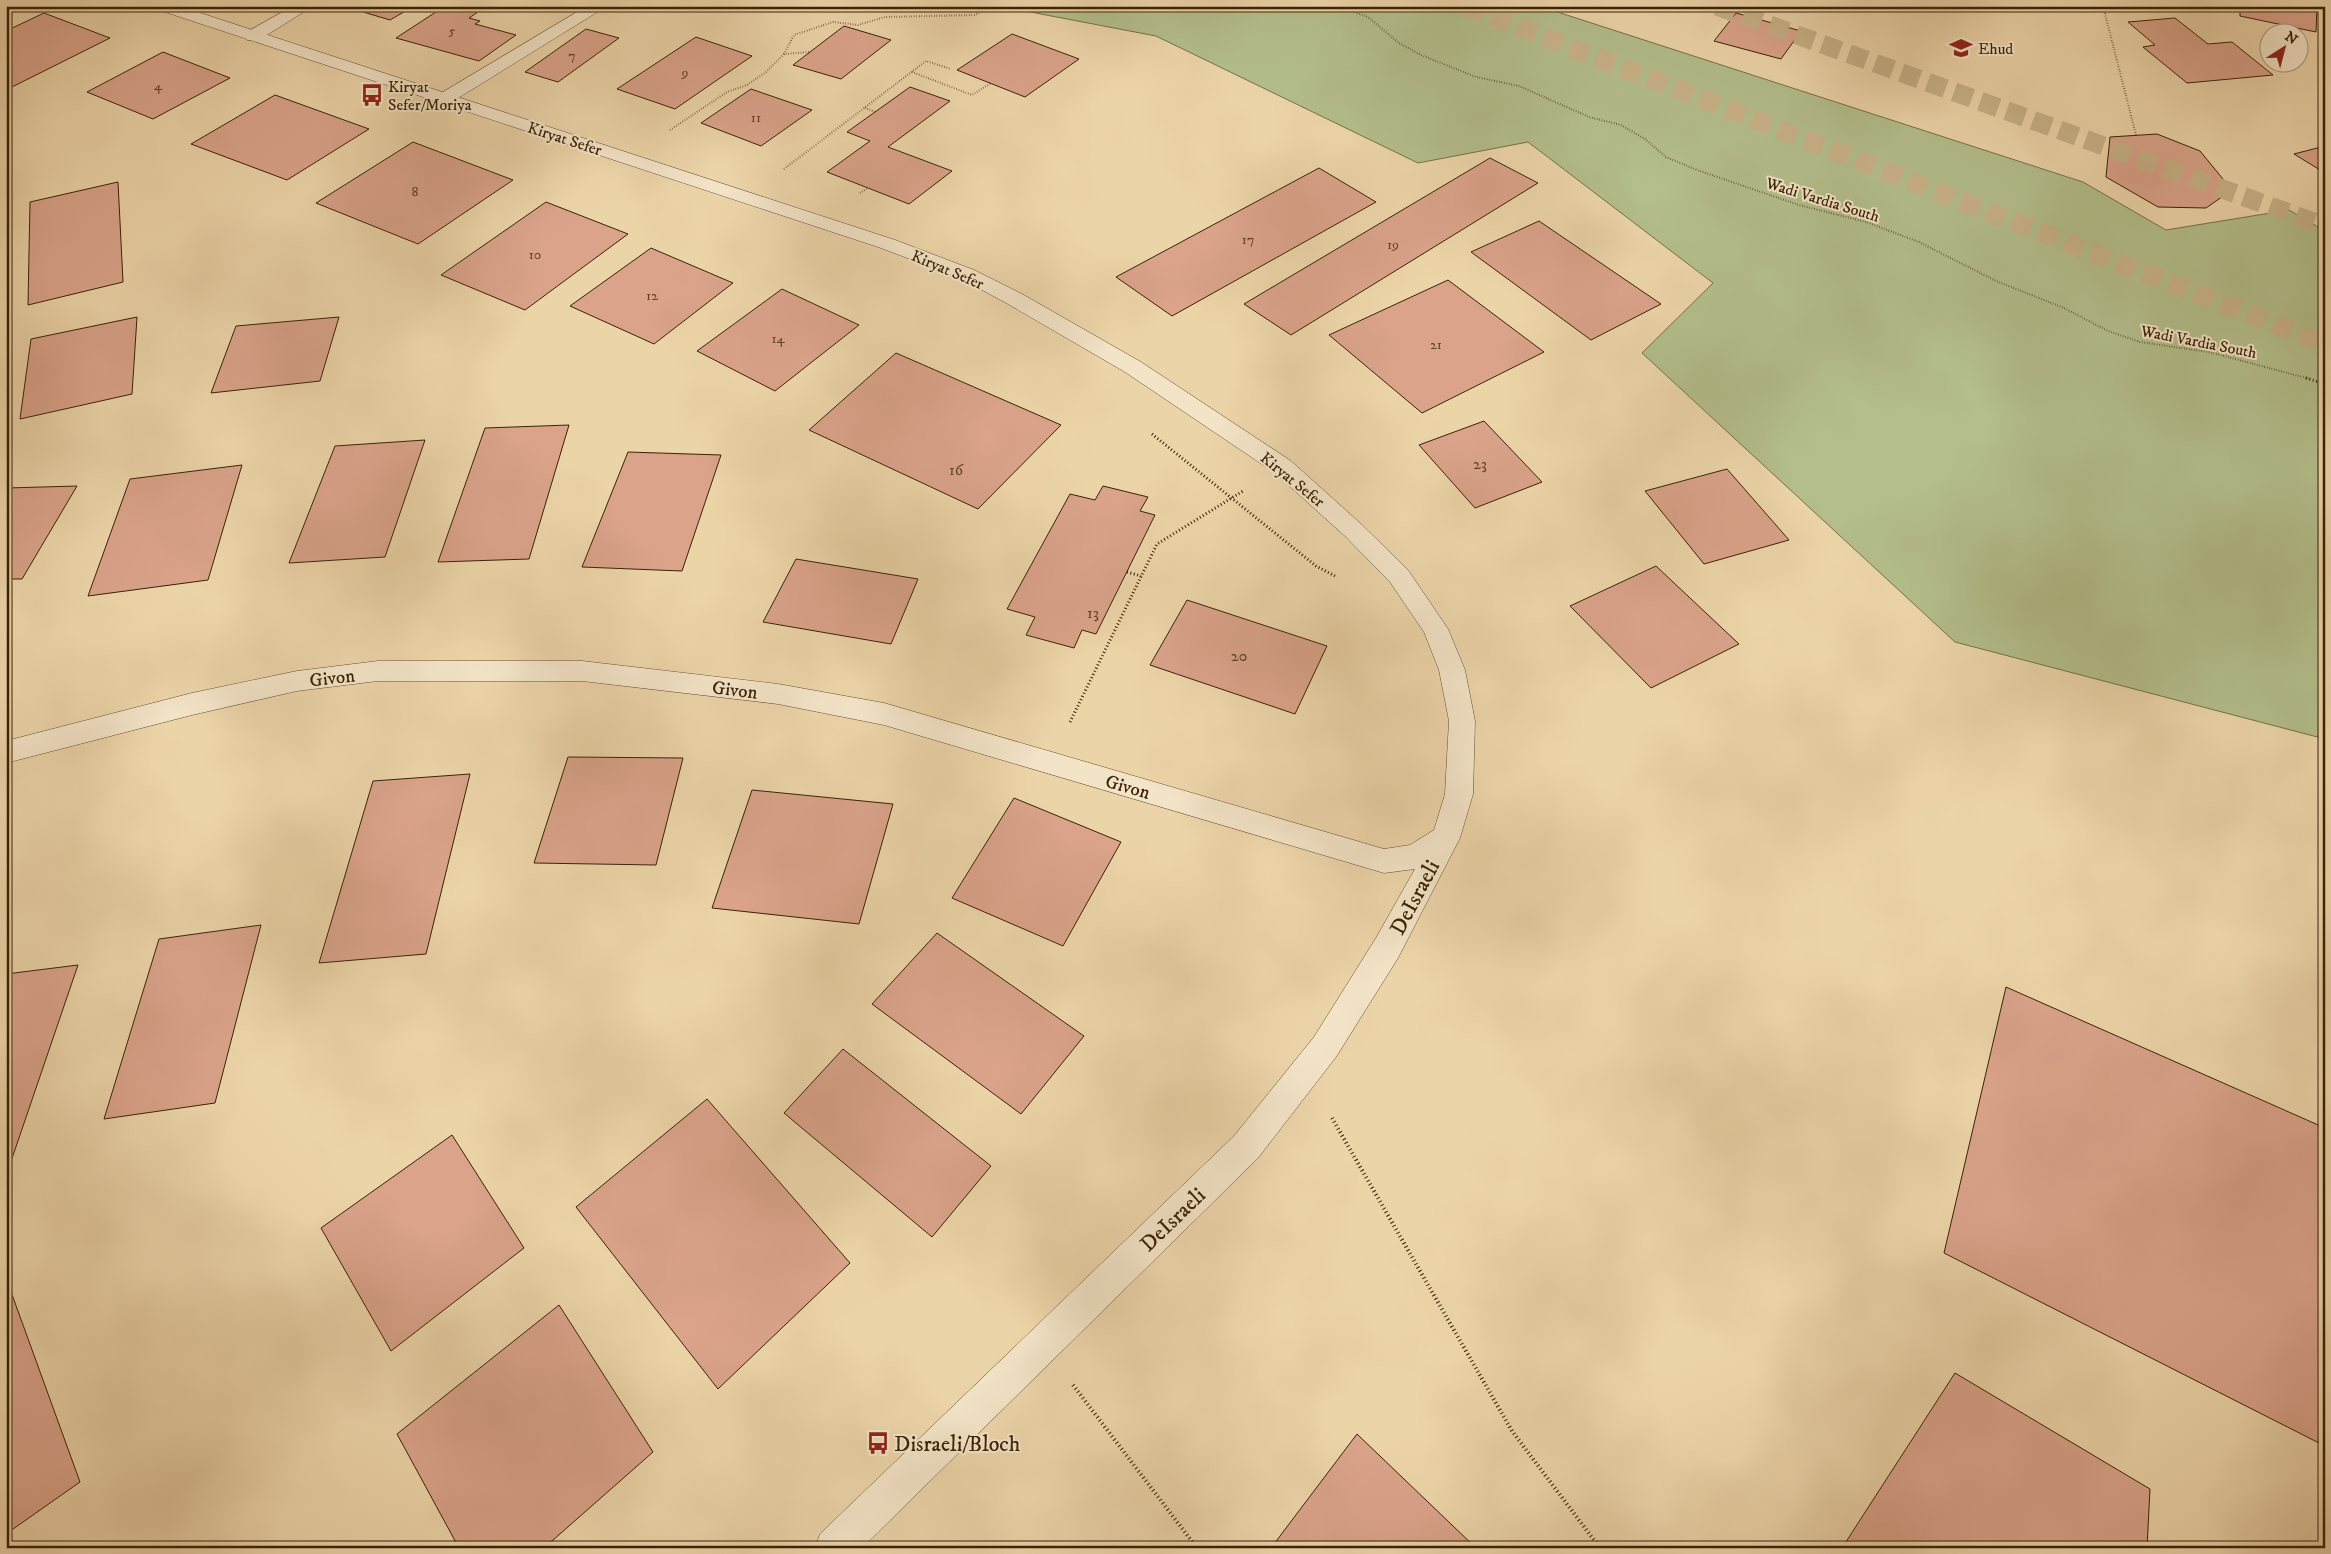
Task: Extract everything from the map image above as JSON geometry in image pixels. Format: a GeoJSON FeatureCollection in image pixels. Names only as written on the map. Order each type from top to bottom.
{"type":"FeatureCollection","features":[{"type":"Feature","properties":{"kind":"street","name":"Kiryat Sefer"},"geometry":{"type":"LineString","coordinates":[[162,6],[888,244],[967,274],[1015,299],[1133,367],[1283,467],[1353,530],[1399,576],[1435,629],[1452,670],[1462,721],[1459,794],[1446,838]]}},
{"type":"Feature","properties":{"kind":"street"},"geometry":{"type":"LineString","coordinates":[[253,36],[306,6]]}},
{"type":"Feature","properties":{"kind":"street"},"geometry":{"type":"LineString","coordinates":[[444,99],[599,6]]}},
{"type":"Feature","properties":{"kind":"street","name":"Givon"},"geometry":{"type":"LineString","coordinates":[[6,752],[192,704],[297,681],[378,671],[582,671],[778,694],[884,714],[1384,861],[1411,860],[1446,838]]}},
{"type":"Feature","properties":{"kind":"street","name":"DeIsraeli"},"geometry":{"type":"LineString","coordinates":[[834,1548],[990,1393],[1043,1346],[1246,1147],[1325,1048],[1387,948],[1446,838]]}},
{"type":"Feature","properties":{"kind":"path"},"geometry":{"type":"LineString","coordinates":[[629,159],[706,105],[727,92],[748,85],[766,72],[784,54],[794,36],[833,22],[858,25],[885,17],[968,15],[975,14],[990,6]]}},
{"type":"Feature","properties":{"kind":"path","name":"Wadi Vardia South"},"geometry":{"type":"LineString","coordinates":[[1328,6],[1349,10],[1368,17],[1398,44],[1421,55],[1476,77],[1519,86],[1590,116],[1621,126],[1645,139],[1666,157],[1682,164],[1799,206],[1866,222],[1919,242],[1996,281],[2064,308],[2108,331],[2140,342],[2209,352],[2299,375],[2325,384]]}},
{"type":"Feature","properties":{"kind":"path"},"geometry":{"type":"LineString","coordinates":[[2103,6],[2136,135]]}},
{"type":"Feature","properties":{"kind":"path"},"geometry":{"type":"LineString","coordinates":[[784,54],[810,52]]}},
{"type":"Feature","properties":{"kind":"path"},"geometry":{"type":"LineString","coordinates":[[779,173],[926,61],[951,69]]}},
{"type":"Feature","properties":{"kind":"path"},"geometry":{"type":"LineString","coordinates":[[912,72],[972,94],[991,83]]}},
{"type":"Feature","properties":{"kind":"path"},"geometry":{"type":"LineString","coordinates":[[864,108],[875,112]]}},
{"type":"Feature","properties":{"kind":"path"},"geometry":{"type":"LineString","coordinates":[[1133,367],[1136,421],[1316,566],[1342,580]]}},
{"type":"Feature","properties":{"kind":"path"},"geometry":{"type":"LineString","coordinates":[[1051,763],[1157,544],[1237,494]]}},
{"type":"Feature","properties":{"kind":"path"},"geometry":{"type":"LineString","coordinates":[[1126,572],[1141,576]]}},
{"type":"Feature","properties":{"kind":"path"},"geometry":{"type":"LineString","coordinates":[[1306,1072],[1512,1431],[1600,1548]]}},
{"type":"Feature","properties":{"kind":"path"},"geometry":{"type":"LineString","coordinates":[[1043,1346],[1197,1548]]}},
{"type":"Feature","properties":{"kind":"green space"},"geometry":{"type":"Polygon","coordinates":[[[999,6],[1539,6],[2083,182],[2166,230],[2289,210],[2325,231],[2325,739],[1955,642],[1642,353],[1713,283],[1528,142],[1418,163],[1156,36],[999,6]]]}},
{"type":"Feature","properties":{"kind":"building"},"geometry":{"type":"Polygon","coordinates":[[[343,6],[414,6],[390,20],[343,6]]]}},
{"type":"Feature","properties":{"kind":"building"},"geometry":{"type":"Polygon","coordinates":[[[445,6],[456,6],[478,12],[469,18],[480,21],[475,24],[516,35],[479,61],[396,38],[445,6]]]}},
{"type":"Feature","properties":{"kind":"building"},"geometry":{"type":"Polygon","coordinates":[[[1653,6],[1683,6],[1680,12],[1653,6]]]}},
{"type":"Feature","properties":{"kind":"building"},"geometry":{"type":"Polygon","coordinates":[[[2240,6],[2317,6],[2316,32],[2308,30],[2308,22],[2268,22],[2240,16],[2240,6]]]}},
{"type":"Feature","properties":{"kind":"building"},"geometry":{"type":"Polygon","coordinates":[[[44,13],[110,38],[6,90],[6,31],[44,13]]]}},
{"type":"Feature","properties":{"kind":"building"},"geometry":{"type":"Polygon","coordinates":[[[1736,13],[1801,31],[1781,59],[1714,41],[1736,13]]]}},
{"type":"Feature","properties":{"kind":"building"},"geometry":{"type":"Polygon","coordinates":[[[2175,18],[2208,44],[2232,42],[2258,63],[2258,72],[2269,72],[2273,75],[2187,83],[2143,47],[2155,45],[2128,22],[2175,18]]]}},
{"type":"Feature","properties":{"kind":"building"},"geometry":{"type":"Polygon","coordinates":[[[844,26],[891,40],[841,79],[793,65],[844,26]]]}},
{"type":"Feature","properties":{"kind":"building"},"geometry":{"type":"Polygon","coordinates":[[[586,29],[619,38],[558,82],[525,72],[586,29]]]}},
{"type":"Feature","properties":{"kind":"building"},"geometry":{"type":"Polygon","coordinates":[[[1012,34],[1079,59],[1025,97],[957,70],[1012,34]]]}},
{"type":"Feature","properties":{"kind":"building"},"geometry":{"type":"Polygon","coordinates":[[[696,37],[752,56],[675,109],[617,89],[696,37]]]}},
{"type":"Feature","properties":{"kind":"building"},"geometry":{"type":"Polygon","coordinates":[[[163,52],[230,78],[153,119],[87,92],[163,52]]]}},
{"type":"Feature","properties":{"kind":"building"},"geometry":{"type":"Polygon","coordinates":[[[910,87],[950,101],[888,147],[952,171],[909,204],[827,172],[870,141],[847,132],[910,87]]]}},
{"type":"Feature","properties":{"kind":"building"},"geometry":{"type":"Polygon","coordinates":[[[751,89],[812,110],[761,146],[701,123],[751,89]]]}},
{"type":"Feature","properties":{"kind":"building"},"geometry":{"type":"Polygon","coordinates":[[[275,95],[369,129],[287,180],[191,144],[275,95]]]}},
{"type":"Feature","properties":{"kind":"building"},"geometry":{"type":"Polygon","coordinates":[[[2157,134],[2200,151],[2232,190],[2206,208],[2158,207],[2106,177],[2110,137],[2157,134]]]}},
{"type":"Feature","properties":{"kind":"building"},"geometry":{"type":"Polygon","coordinates":[[[413,142],[513,180],[418,244],[316,203],[413,142]]]}},
{"type":"Feature","properties":{"kind":"building"},"geometry":{"type":"Polygon","coordinates":[[[2325,146],[2325,173],[2294,154],[2325,146]]]}},
{"type":"Feature","properties":{"kind":"building"},"geometry":{"type":"Polygon","coordinates":[[[1490,158],[1538,183],[1291,335],[1244,304],[1490,158]]]}},
{"type":"Feature","properties":{"kind":"building"},"geometry":{"type":"Polygon","coordinates":[[[1319,168],[1376,202],[1172,316],[1116,277],[1319,168]]]}},
{"type":"Feature","properties":{"kind":"building"},"geometry":{"type":"Polygon","coordinates":[[[118,182],[123,282],[28,305],[30,202],[118,182]]]}},
{"type":"Feature","properties":{"kind":"building"},"geometry":{"type":"Polygon","coordinates":[[[546,202],[628,234],[525,310],[441,275],[546,202]]]}},
{"type":"Feature","properties":{"kind":"building"},"geometry":{"type":"Polygon","coordinates":[[[1539,221],[1661,304],[1591,340],[1471,252],[1539,221]]]}},
{"type":"Feature","properties":{"kind":"building"},"geometry":{"type":"Polygon","coordinates":[[[651,248],[733,283],[654,344],[570,306],[651,248]]]}},
{"type":"Feature","properties":{"kind":"building"},"geometry":{"type":"Polygon","coordinates":[[[1448,280],[1544,352],[1422,413],[1329,335],[1448,280]]]}},
{"type":"Feature","properties":{"kind":"building"},"geometry":{"type":"Polygon","coordinates":[[[782,289],[859,325],[775,391],[697,351],[782,289]]]}},
{"type":"Feature","properties":{"kind":"building"},"geometry":{"type":"Polygon","coordinates":[[[137,317],[132,394],[20,419],[31,339],[137,317]]]}},
{"type":"Feature","properties":{"kind":"building"},"geometry":{"type":"Polygon","coordinates":[[[339,317],[320,381],[211,393],[236,326],[339,317]]]}},
{"type":"Feature","properties":{"kind":"building"},"geometry":{"type":"Polygon","coordinates":[[[896,353],[1061,425],[978,509],[809,430],[896,353]]]}},
{"type":"Feature","properties":{"kind":"building"},"geometry":{"type":"Polygon","coordinates":[[[1484,421],[1542,482],[1475,508],[1419,445],[1484,421]]]}},
{"type":"Feature","properties":{"kind":"building"},"geometry":{"type":"Polygon","coordinates":[[[569,425],[529,559],[438,562],[485,428],[569,425]]]}},
{"type":"Feature","properties":{"kind":"building"},"geometry":{"type":"Polygon","coordinates":[[[425,440],[385,557],[289,563],[335,446],[425,440]]]}},
{"type":"Feature","properties":{"kind":"building"},"geometry":{"type":"Polygon","coordinates":[[[628,452],[721,455],[682,571],[582,567],[628,452]]]}},
{"type":"Feature","properties":{"kind":"building"},"geometry":{"type":"Polygon","coordinates":[[[242,465],[208,580],[88,596],[130,479],[242,465]]]}},
{"type":"Feature","properties":{"kind":"building"},"geometry":{"type":"Polygon","coordinates":[[[1727,469],[1789,540],[1704,564],[1645,491],[1727,469]]]}},
{"type":"Feature","properties":{"kind":"building"},"geometry":{"type":"Polygon","coordinates":[[[77,486],[22,579],[6,579],[6,488],[77,486]]]}},
{"type":"Feature","properties":{"kind":"building"},"geometry":{"type":"Polygon","coordinates":[[[1103,486],[1148,497],[1140,511],[1155,515],[1096,634],[1082,630],[1074,648],[1026,635],[1035,617],[1007,609],[1070,494],[1095,500],[1103,486]]]}},
{"type":"Feature","properties":{"kind":"building"},"geometry":{"type":"Polygon","coordinates":[[[796,559],[918,579],[891,644],[763,622],[796,559]]]}},
{"type":"Feature","properties":{"kind":"building"},"geometry":{"type":"Polygon","coordinates":[[[1656,566],[1739,644],[1651,688],[1570,606],[1656,566]]]}},
{"type":"Feature","properties":{"kind":"building"},"geometry":{"type":"Polygon","coordinates":[[[1187,600],[1327,646],[1295,714],[1150,665],[1187,600]]]}},
{"type":"Feature","properties":{"kind":"building"},"geometry":{"type":"Polygon","coordinates":[[[568,757],[683,758],[656,865],[534,863],[568,757]]]}},
{"type":"Feature","properties":{"kind":"building"},"geometry":{"type":"Polygon","coordinates":[[[470,774],[426,954],[319,963],[373,781],[470,774]]]}},
{"type":"Feature","properties":{"kind":"building"},"geometry":{"type":"Polygon","coordinates":[[[752,790],[893,804],[859,924],[712,908],[752,790]]]}},
{"type":"Feature","properties":{"kind":"building"},"geometry":{"type":"Polygon","coordinates":[[[1014,798],[1121,842],[1063,946],[952,898],[1014,798]]]}},
{"type":"Feature","properties":{"kind":"building"},"geometry":{"type":"Polygon","coordinates":[[[261,925],[215,1103],[104,1119],[159,939],[261,925]]]}},
{"type":"Feature","properties":{"kind":"building"},"geometry":{"type":"Polygon","coordinates":[[[937,933],[1084,1036],[1021,1114],[872,1004],[937,933]]]}},
{"type":"Feature","properties":{"kind":"building"},"geometry":{"type":"Polygon","coordinates":[[[78,965],[6,1176],[6,974],[78,965]]]}},
{"type":"Feature","properties":{"kind":"building"},"geometry":{"type":"Polygon","coordinates":[[[2006,987],[2325,1128],[2325,1359],[2319,1443],[1944,1253],[2006,987]]]}},
{"type":"Feature","properties":{"kind":"building"},"geometry":{"type":"Polygon","coordinates":[[[843,1049],[991,1166],[932,1237],[784,1113],[843,1049]]]}},
{"type":"Feature","properties":{"kind":"building"},"geometry":{"type":"Polygon","coordinates":[[[707,1099],[850,1263],[718,1389],[576,1207],[707,1099]]]}},
{"type":"Feature","properties":{"kind":"building"},"geometry":{"type":"Polygon","coordinates":[[[452,1135],[524,1248],[391,1351],[321,1228],[452,1135]]]}},
{"type":"Feature","properties":{"kind":"building"},"geometry":{"type":"Polygon","coordinates":[[[6,1278],[80,1482],[6,1534],[6,1278]]]}},
{"type":"Feature","properties":{"kind":"building"},"geometry":{"type":"Polygon","coordinates":[[[559,1305],[653,1452],[544,1548],[459,1548],[397,1434],[559,1305]]]}},
{"type":"Feature","properties":{"kind":"building"},"geometry":{"type":"Polygon","coordinates":[[[1955,1373],[2150,1489],[2147,1548],[1842,1548],[1955,1373]]]}},
{"type":"Feature","properties":{"kind":"building"},"geometry":{"type":"Polygon","coordinates":[[[1357,1434],[1476,1548],[1271,1548],[1357,1434]]]}},
{"type":"Feature","properties":{"kind":"tunnel"},"geometry":{"type":"LineString","coordinates":[[1466,6],[2325,344]]}},
{"type":"Feature","properties":{"kind":"tunnel"},"geometry":{"type":"LineString","coordinates":[[1717,6],[2325,226]]}},
{"type":"Feature","properties":{"kind":"place","name":"Ehud"},"geometry":{"type":"Point","coordinates":[1961,48]}},
{"type":"Feature","properties":{"kind":"place","name":"Kiryat Sefer/Moriya"},"geometry":{"type":"Point","coordinates":[372,95]}},
{"type":"Feature","properties":{"kind":"place","name":"Disraeli/Bloch"},"geometry":{"type":"Point","coordinates":[878,1443]}}]}
